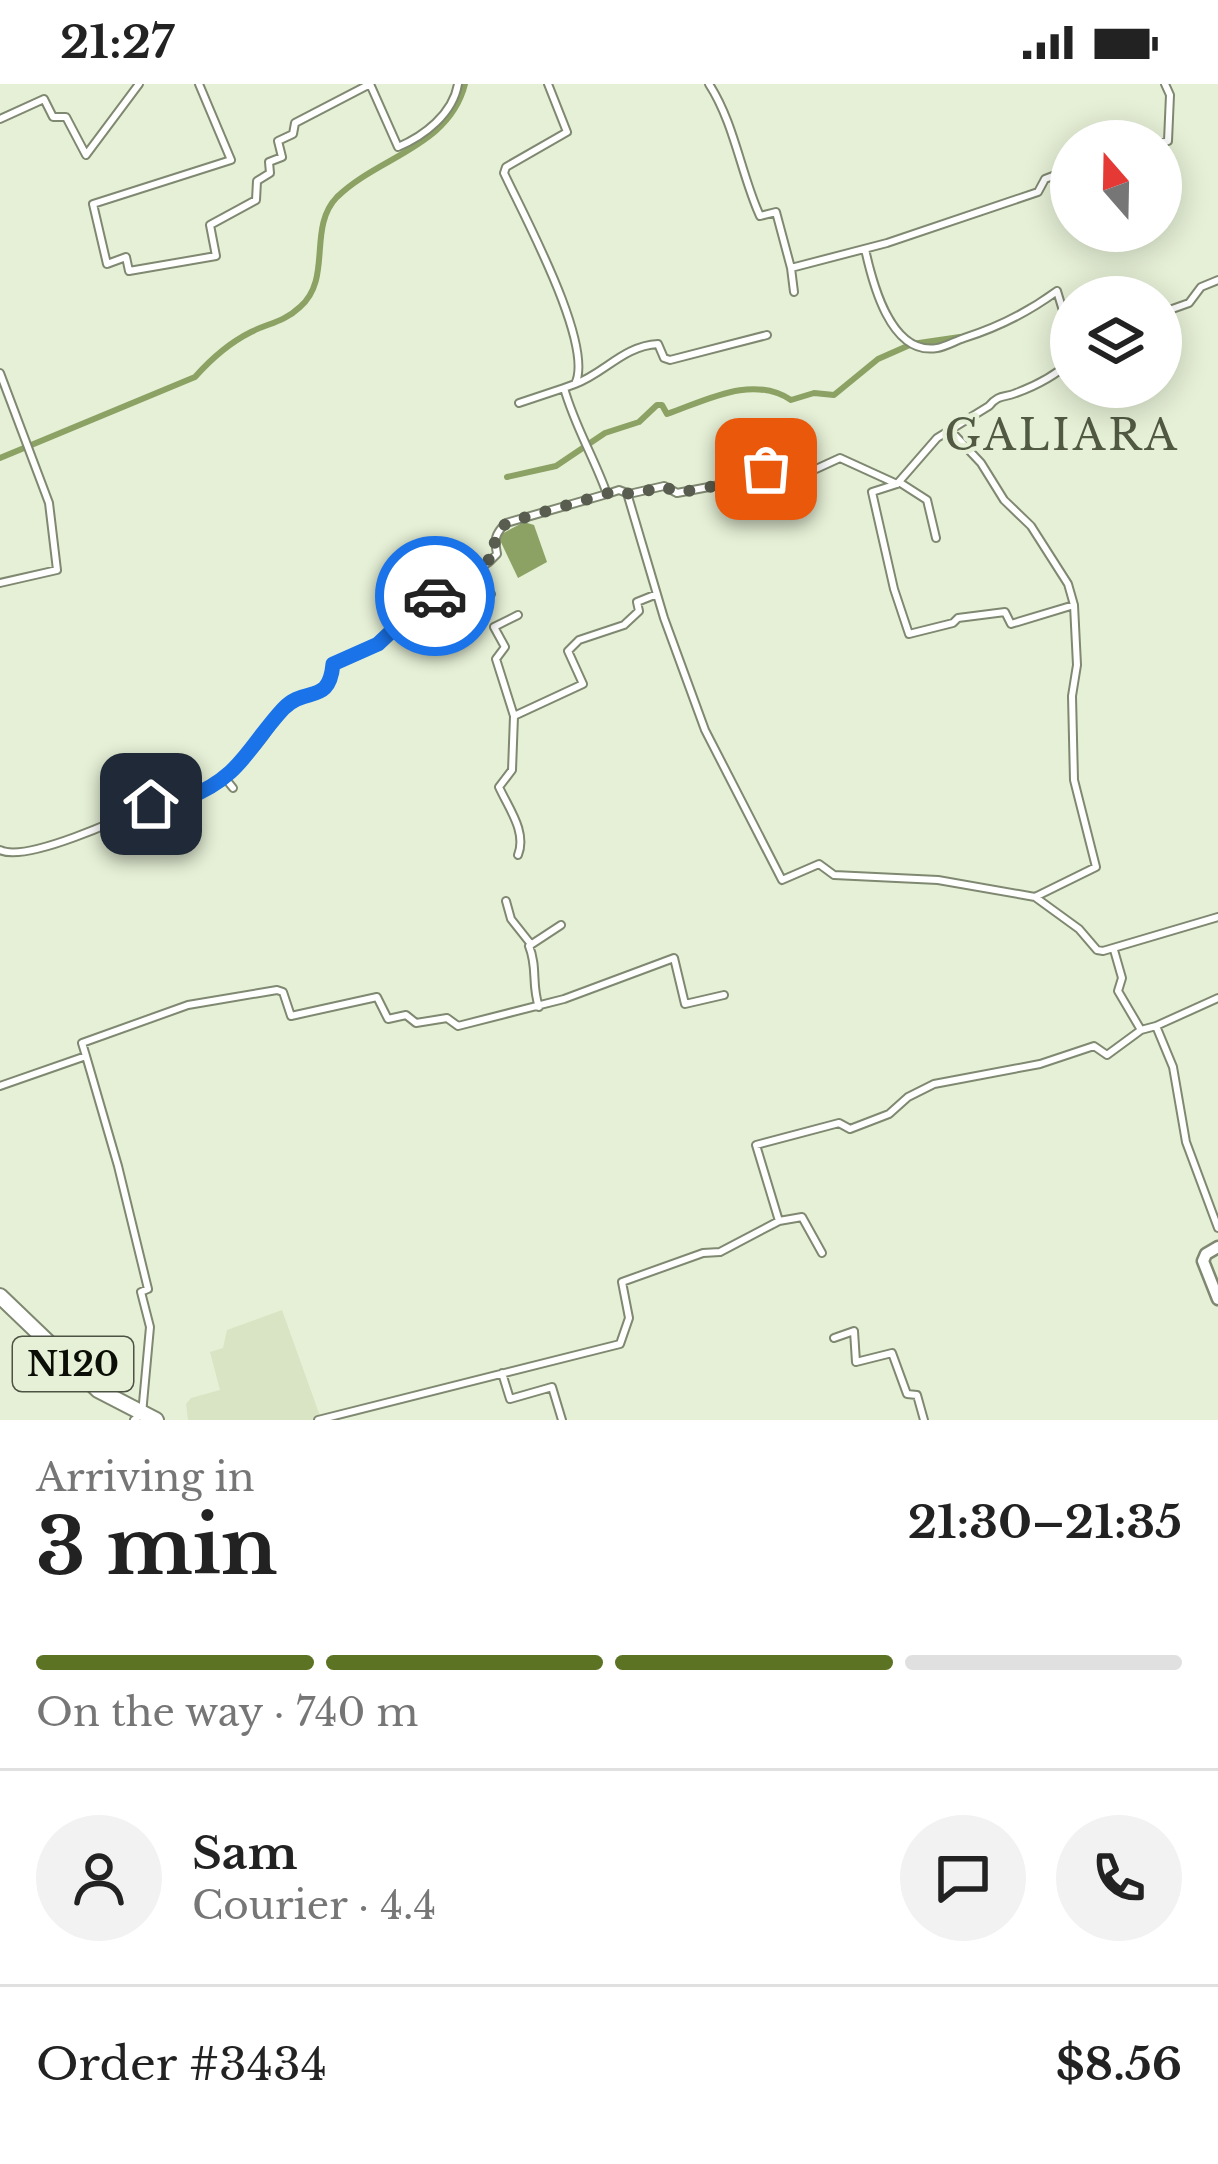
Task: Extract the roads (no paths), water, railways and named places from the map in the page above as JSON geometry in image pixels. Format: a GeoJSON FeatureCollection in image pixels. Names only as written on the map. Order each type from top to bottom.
{"type":"FeatureCollection","features":[{"type":"Feature","properties":{"kind":"highway","name":"N120"},"geometry":{"type":"LineString","coordinates":[[0,1296],[98,1390],[144,1418]]}},
{"type":"Feature","properties":{"kind":"main road"},"geometry":{"type":"LineString","coordinates":[[1218,1247],[1202,1261],[1218,1298]]}},
{"type":"Feature","properties":{"kind":"street"},"geometry":{"type":"LineString","coordinates":[[0,119],[44,99],[53,117],[66,117],[86,154],[139,84]]}},
{"type":"Feature","properties":{"kind":"street"},"geometry":{"type":"LineString","coordinates":[[200,84],[231,160],[94,204],[107,264],[126,257],[129,271],[216,256],[210,226],[256,200],[257,181],[270,173],[269,162],[282,157],[278,141],[293,134],[295,123],[370,84],[398,147],[424,136],[456,97],[458,84]]}},
{"type":"Feature","properties":{"kind":"street"},"geometry":{"type":"LineString","coordinates":[[548,84],[567,132],[506,167],[504,173],[562,302],[580,364],[574,385]]}},
{"type":"Feature","properties":{"kind":"street"},"geometry":{"type":"LineString","coordinates":[[709,84],[722,105],[736,160],[760,216],[776,212],[794,292]]}},
{"type":"Feature","properties":{"kind":"street"},"geometry":{"type":"LineString","coordinates":[[1165,84],[1170,95],[1169,120]]}},
{"type":"Feature","properties":{"kind":"street"},"geometry":{"type":"LineString","coordinates":[[791,268],[865,249],[1038,192],[1050,177]]}},
{"type":"Feature","properties":{"kind":"street"},"geometry":{"type":"LineString","coordinates":[[865,249],[876,300],[892,324],[916,345],[938,348],[1007,324],[1050,296]]}},
{"type":"Feature","properties":{"kind":"street"},"geometry":{"type":"LineString","coordinates":[[1182,306],[1190,303],[1201,287],[1218,280]]}},
{"type":"Feature","properties":{"kind":"street"},"geometry":{"type":"LineString","coordinates":[[519,403],[597,376],[622,353],[648,344],[658,344],[670,360],[767,335]]}},
{"type":"Feature","properties":{"kind":"street"},"geometry":{"type":"LineString","coordinates":[[0,373],[49,503],[57,570],[0,583]]}},
{"type":"Feature","properties":{"kind":"street"},"geometry":{"type":"LineString","coordinates":[[1050,377],[1012,396],[994,399],[949,429],[898,483],[872,492],[909,634],[958,618],[1003,612],[1011,624],[1074,604]]}},
{"type":"Feature","properties":{"kind":"street"},"geometry":{"type":"LineString","coordinates":[[564,388],[607,494]]}},
{"type":"Feature","properties":{"kind":"street"},"geometry":{"type":"LineString","coordinates":[[949,429],[981,463],[1004,500],[1031,526],[1068,584],[1074,604],[1074,780],[1096,867],[1035,897]]}},
{"type":"Feature","properties":{"kind":"street"},"geometry":{"type":"LineString","coordinates":[[0,850],[12,854],[86,833],[151,804],[166,807],[225,778],[288,704],[328,688],[333,664],[378,644],[414,610],[497,554],[494,539],[506,523],[619,490],[627,493],[664,486],[677,493],[730,483],[766,469],[822,468],[840,458],[927,500],[937,538]]}},
{"type":"Feature","properties":{"kind":"street"},"geometry":{"type":"LineString","coordinates":[[627,493],[705,730],[782,880],[819,864],[834,875],[938,880],[1035,897],[1079,929],[1097,950],[1218,917]]}},
{"type":"Feature","properties":{"kind":"street"},"geometry":{"type":"LineString","coordinates":[[475,571],[491,594],[483,603]]}},
{"type":"Feature","properties":{"kind":"street"},"geometry":{"type":"LineString","coordinates":[[514,716],[583,684],[568,651],[579,640],[624,625],[639,610],[637,602],[657,594]]}},
{"type":"Feature","properties":{"kind":"street"},"geometry":{"type":"LineString","coordinates":[[518,615],[494,628],[505,647],[496,659],[514,716],[512,770],[499,787],[522,842],[518,856]]}},
{"type":"Feature","properties":{"kind":"street"},"geometry":{"type":"LineString","coordinates":[[225,778],[233,788]]}},
{"type":"Feature","properties":{"kind":"street"},"geometry":{"type":"LineString","coordinates":[[506,901],[511,919],[530,943],[537,968],[532,985],[539,1007]]}},
{"type":"Feature","properties":{"kind":"street"},"geometry":{"type":"LineString","coordinates":[[530,943],[561,925]]}},
{"type":"Feature","properties":{"kind":"street"},"geometry":{"type":"LineString","coordinates":[[1113,949],[1122,978],[1118,991],[1141,1030]]}},
{"type":"Feature","properties":{"kind":"street"},"geometry":{"type":"LineString","coordinates":[[144,1418],[151,1327],[140,1292],[148,1289],[82,1043],[188,1005],[277,990],[283,992],[291,1016],[377,997],[388,1019],[406,1015],[416,1023],[447,1018],[458,1026],[539,1007],[673,958],[685,1004],[724,995]]}},
{"type":"Feature","properties":{"kind":"street"},"geometry":{"type":"LineString","coordinates":[[779,1221],[756,1144],[839,1123],[850,1129],[889,1114],[908,1097],[934,1084],[1040,1064],[1094,1046],[1112,1054],[1141,1030],[1218,998]]}},
{"type":"Feature","properties":{"kind":"street"},"geometry":{"type":"LineString","coordinates":[[1156,1026],[1173,1067],[1186,1142],[1218,1228]]}},
{"type":"Feature","properties":{"kind":"street"},"geometry":{"type":"LineString","coordinates":[[0,1086],[86,1056]]}},
{"type":"Feature","properties":{"kind":"street"},"geometry":{"type":"LineString","coordinates":[[318,1420],[620,1344],[629,1318],[622,1282],[703,1253],[719,1252],[779,1221],[802,1217],[822,1253]]}},
{"type":"Feature","properties":{"kind":"street"},"geometry":{"type":"LineString","coordinates":[[834,1338],[854,1331],[856,1362],[892,1353],[907,1394],[917,1395],[924,1420]]}},
{"type":"Feature","properties":{"kind":"street"},"geometry":{"type":"LineString","coordinates":[[502,1373],[510,1399],[552,1388],[562,1420]]}},
{"type":"Feature","properties":{"kind":"waterway"},"geometry":{"type":"LineString","coordinates":[[0,458],[195,377],[235,341],[294,312],[315,282],[328,209],[354,183],[429,137],[457,105],[465,84]]}},
{"type":"Feature","properties":{"kind":"waterway"},"geometry":{"type":"LineString","coordinates":[[507,477],[556,466],[605,433],[639,422],[657,405],[667,414],[713,397],[761,389],[791,400],[814,393],[834,395],[878,359],[912,344],[960,337]]}},
{"type":"Feature","properties":{"kind":"district","name":"GALIARA"},"geometry":{"type":"Point","coordinates":[1062,435]}}]}
